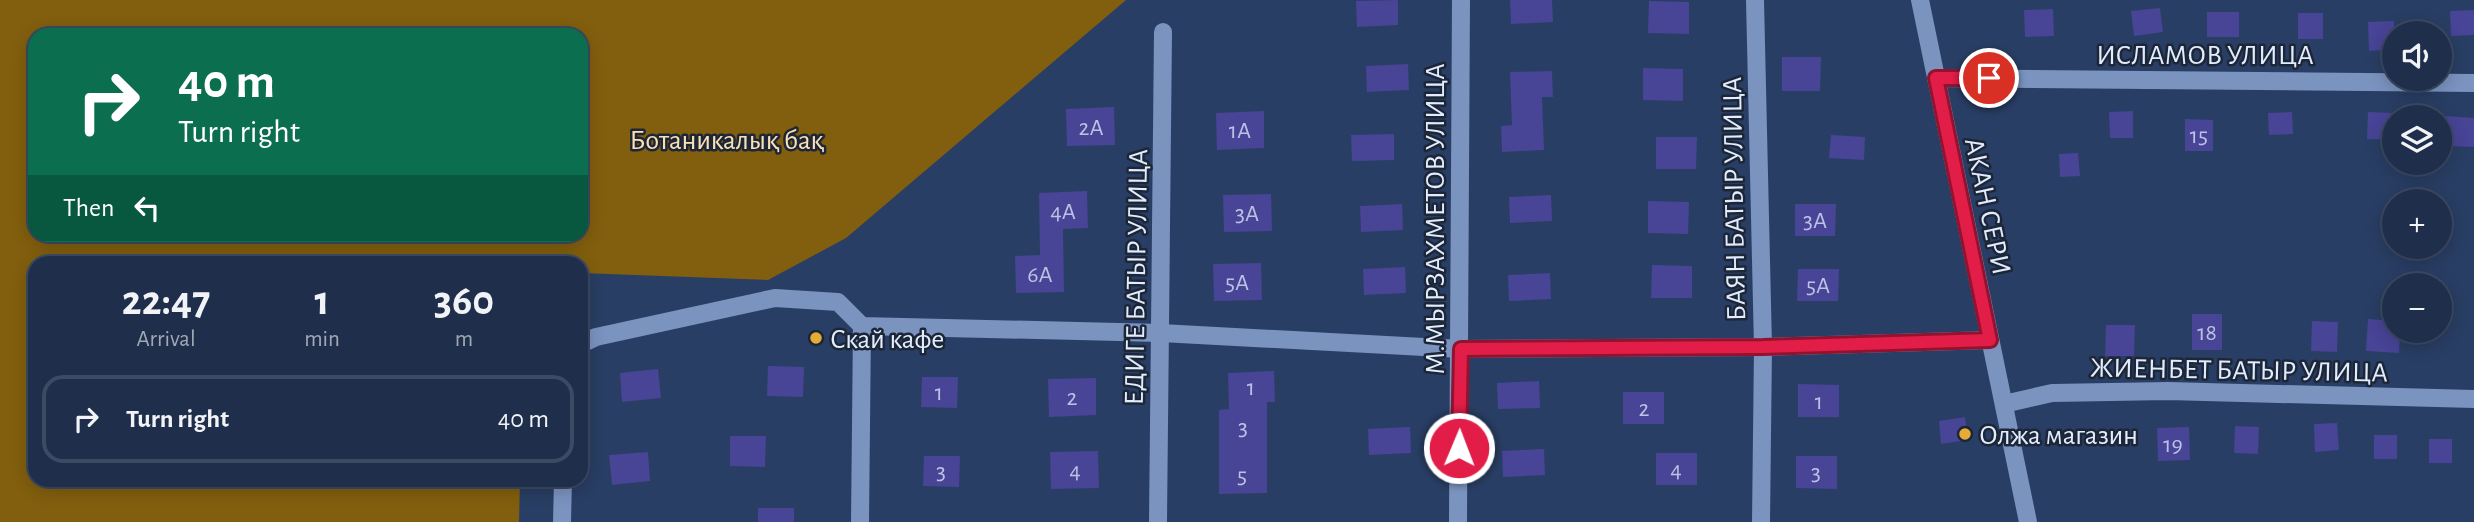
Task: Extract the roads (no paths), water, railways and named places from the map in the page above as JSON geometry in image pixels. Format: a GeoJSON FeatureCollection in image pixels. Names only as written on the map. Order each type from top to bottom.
{"type":"FeatureCollection","features":[{"type":"Feature","properties":{"kind":"street","name":"М.МЫРЗАХМЕТОВ УЛИЦА"},"geometry":{"type":"LineString","coordinates":[[1458,522],[1461,0]]}},
{"type":"Feature","properties":{"kind":"street","name":"БАЯН БАТЫР УЛИЦА"},"geometry":{"type":"LineString","coordinates":[[1755,0],[1763,347],[1761,522]]}},
{"type":"Feature","properties":{"kind":"street","name":"АКАН СЕРИ"},"geometry":{"type":"LineString","coordinates":[[1920,0],[2028,522]]}},
{"type":"Feature","properties":{"kind":"street","name":"ЕДИГЕ БАТЫР УЛИЦА"},"geometry":{"type":"LineString","coordinates":[[1158,522],[1163,32]]}},
{"type":"Feature","properties":{"kind":"street","name":"ИСЛАМОВ УЛИЦА"},"geometry":{"type":"LineString","coordinates":[[1936,78],[2474,83]]}},
{"type":"Feature","properties":{"kind":"street"},"geometry":{"type":"LineString","coordinates":[[588,341],[775,298],[838,302],[862,326],[1161,333],[1461,349],[1763,347],[1990,340]]}},
{"type":"Feature","properties":{"kind":"street"},"geometry":{"type":"LineString","coordinates":[[860,522],[862,326]]}},
{"type":"Feature","properties":{"kind":"street","name":"ЖИЕНБЕТ БАТЫР УЛИЦА"},"geometry":{"type":"LineString","coordinates":[[2004,404],[2052,393],[2168,391],[2474,399]]}},
{"type":"Feature","properties":{"kind":"street"},"geometry":{"type":"LineString","coordinates":[[562,522],[563,487]]}},
{"type":"Feature","properties":{"kind":"place","name":"Скай кафе"},"geometry":{"type":"Point","coordinates":[816,338]}},
{"type":"Feature","properties":{"kind":"place","name":"Олжа магазин"},"geometry":{"type":"Point","coordinates":[1965,434]}},
{"type":"Feature","properties":{"kind":"park label","name":"Ботаникалық бақ"},"geometry":{"type":"Point","coordinates":[727,139]}}]}
